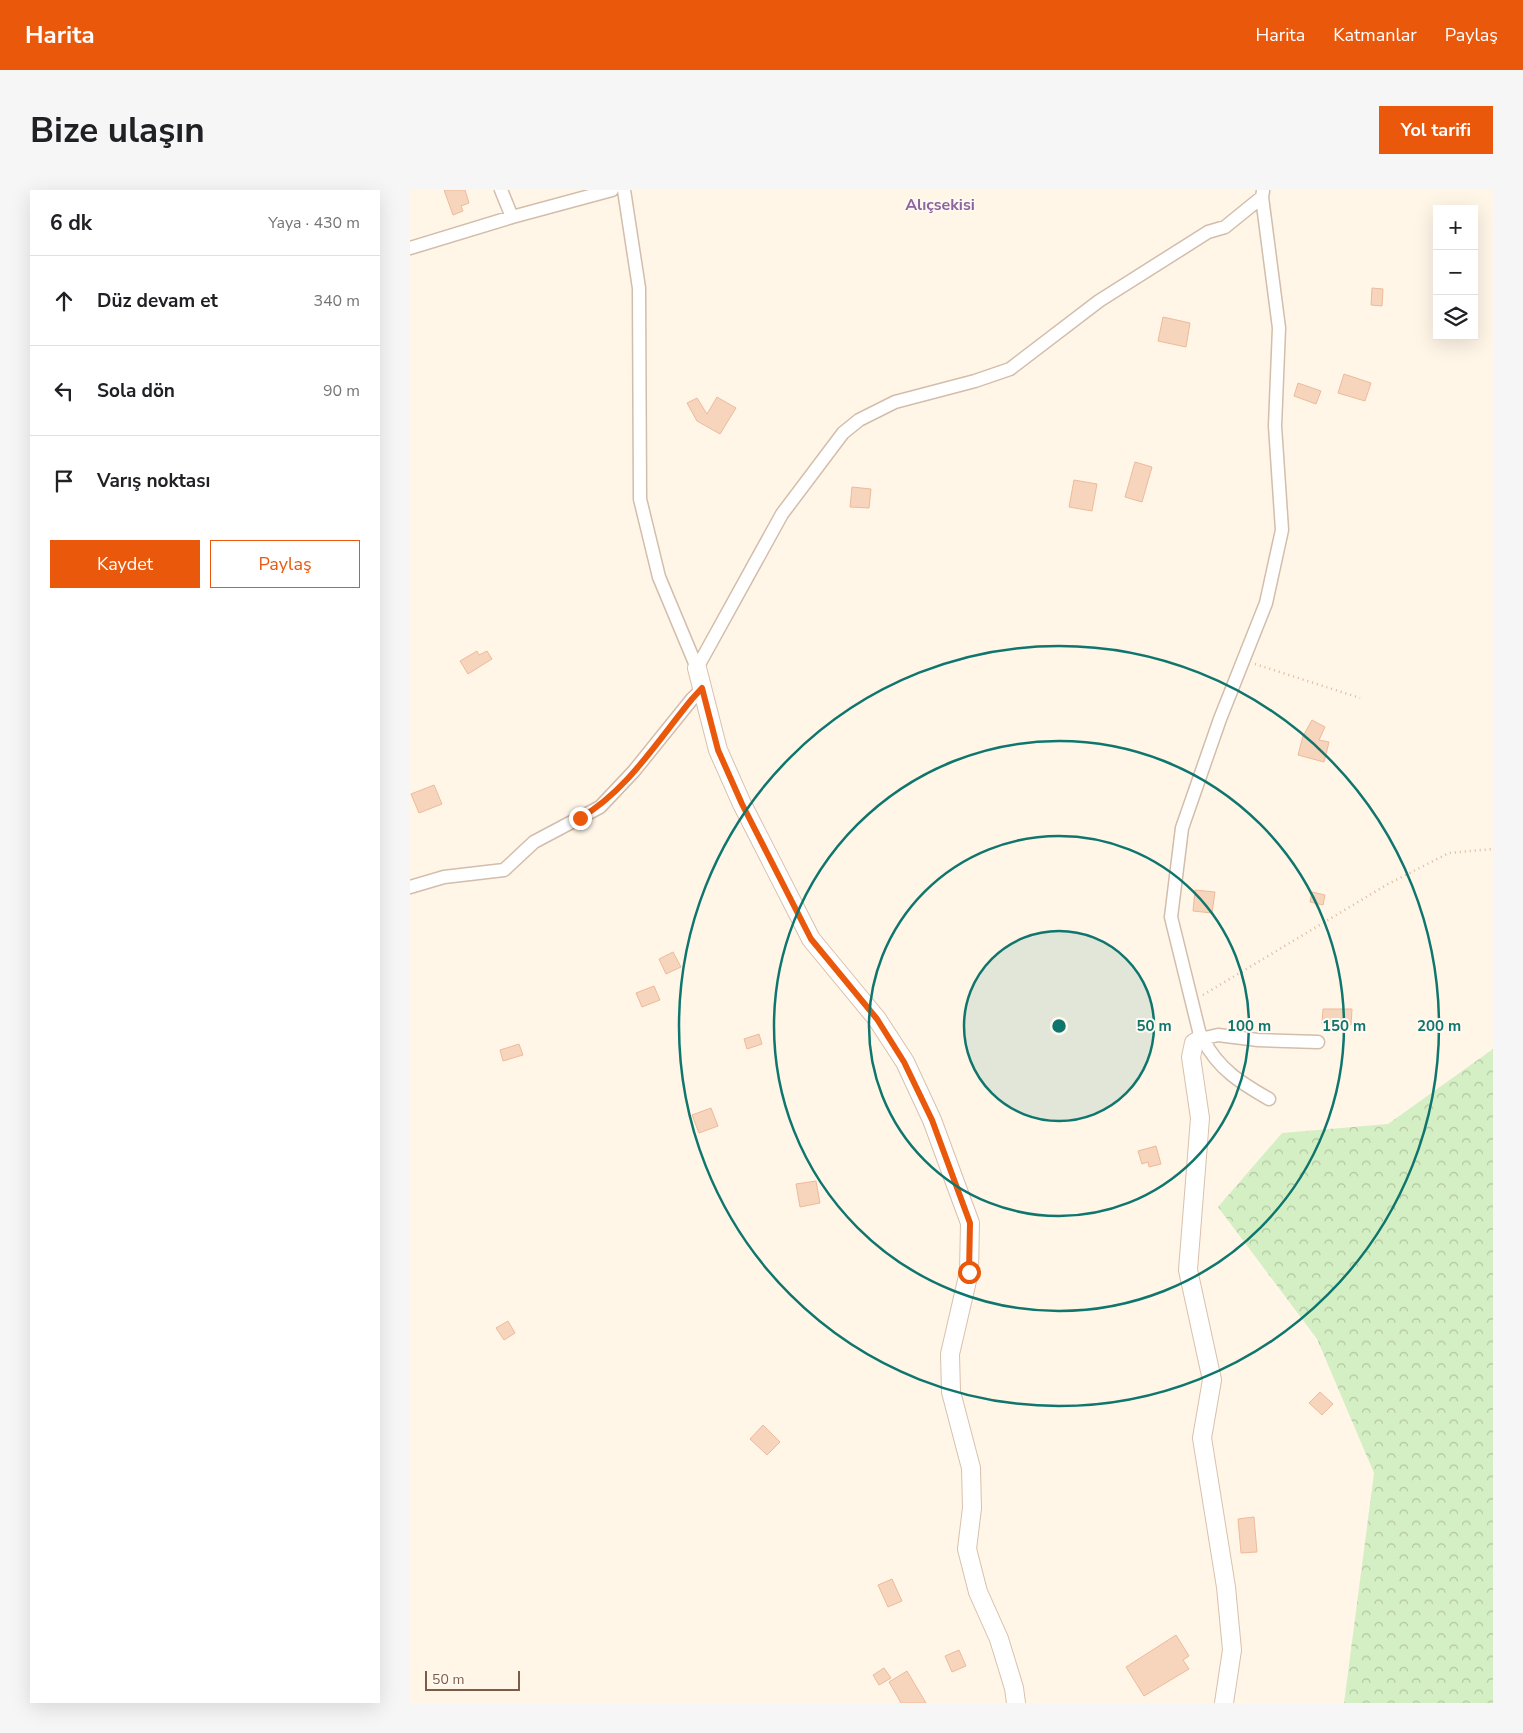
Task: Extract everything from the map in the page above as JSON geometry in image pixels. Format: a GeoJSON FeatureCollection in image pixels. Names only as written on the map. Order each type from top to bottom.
{"type":"FeatureCollection","features":[{"type":"Feature","properties":{"kind":"street"},"geometry":{"type":"LineString","coordinates":[[500,190],[512,217]]}},
{"type":"Feature","properties":{"kind":"street"},"geometry":{"type":"LineString","coordinates":[[410,248],[512,217],[612,190]]}},
{"type":"Feature","properties":{"kind":"street"},"geometry":{"type":"LineString","coordinates":[[624,190],[639,288],[640,499],[659,577],[697,668],[718,750],[751,821],[811,939],[877,1019],[904,1062],[932,1120],[970,1223],[969,1272],[950,1354],[951,1392],[971,1468],[972,1508],[967,1549],[978,1592],[999,1639],[1014,1688],[1016,1703]]}},
{"type":"Feature","properties":{"kind":"street"},"geometry":{"type":"LineString","coordinates":[[697,668],[782,514],[843,433],[859,420],[894,402],[975,381],[1010,369],[1099,301],[1208,232],[1225,227],[1262,194]]}},
{"type":"Feature","properties":{"kind":"street"},"geometry":{"type":"LineString","coordinates":[[1262,194],[1279,328],[1275,426],[1282,530],[1266,603],[1243,660],[1182,828],[1171,917],[1202,1039],[1233,1078],[1269,1099]]}},
{"type":"Feature","properties":{"kind":"street"},"geometry":{"type":"LineString","coordinates":[[410,887],[444,877],[504,870],[534,842],[600,807],[634,771],[702,688]]}},
{"type":"Feature","properties":{"kind":"street"},"geometry":{"type":"LineString","coordinates":[[1224,1703],[1232,1650],[1226,1587],[1202,1438],[1212,1380],[1188,1270],[1200,1118],[1192,1057],[1194,1043],[1218,1035],[1258,1040],[1318,1042]]}},
{"type":"Feature","properties":{"kind":"path"},"geometry":{"type":"LineString","coordinates":[[1243,660],[1360,698]]}},
{"type":"Feature","properties":{"kind":"path"},"geometry":{"type":"LineString","coordinates":[[1193,1000],[1388,884],[1449,852],[1493,849]]}},
{"type":"Feature","properties":{"kind":"green space"},"geometry":{"type":"Polygon","coordinates":[[[1493,1049],[1493,1703],[1344,1703],[1374,1473],[1317,1339],[1218,1207],[1282,1133],[1388,1124],[1493,1049]]]}},
{"type":"Feature","properties":{"kind":"building"},"geometry":{"type":"Polygon","coordinates":[[[444,190],[465,190],[469,203],[461,206],[463,211],[453,215],[444,190]]]}},
{"type":"Feature","properties":{"kind":"building"},"geometry":{"type":"Polygon","coordinates":[[[1372,288],[1383,289],[1382,306],[1371,305],[1372,288]]]}},
{"type":"Feature","properties":{"kind":"building"},"geometry":{"type":"Polygon","coordinates":[[[1163,317],[1190,323],[1186,347],[1158,341],[1163,317]]]}},
{"type":"Feature","properties":{"kind":"building"},"geometry":{"type":"Polygon","coordinates":[[[1344,374],[1371,383],[1365,401],[1338,393],[1344,374]]]}},
{"type":"Feature","properties":{"kind":"building"},"geometry":{"type":"Polygon","coordinates":[[[1298,383],[1321,391],[1316,404],[1294,396],[1298,383]]]}},
{"type":"Feature","properties":{"kind":"building"},"geometry":{"type":"Polygon","coordinates":[[[717,397],[736,408],[720,434],[697,421],[687,403],[697,398],[707,414],[717,397]]]}},
{"type":"Feature","properties":{"kind":"building"},"geometry":{"type":"Polygon","coordinates":[[[1135,462],[1152,467],[1142,502],[1125,497],[1135,462]]]}},
{"type":"Feature","properties":{"kind":"building"},"geometry":{"type":"Polygon","coordinates":[[[1074,480],[1097,484],[1092,511],[1069,507],[1074,480]]]}},
{"type":"Feature","properties":{"kind":"building"},"geometry":{"type":"Polygon","coordinates":[[[852,487],[871,489],[869,508],[850,507],[852,487]]]}},
{"type":"Feature","properties":{"kind":"building"},"geometry":{"type":"Polygon","coordinates":[[[477,651],[479,655],[487,651],[492,659],[468,674],[460,661],[477,651]]]}},
{"type":"Feature","properties":{"kind":"building"},"geometry":{"type":"Polygon","coordinates":[[[1312,720],[1325,727],[1319,740],[1329,742],[1324,762],[1298,755],[1303,736],[1312,720]]]}},
{"type":"Feature","properties":{"kind":"building"},"geometry":{"type":"Polygon","coordinates":[[[434,785],[442,804],[419,813],[411,794],[434,785]]]}},
{"type":"Feature","properties":{"kind":"building"},"geometry":{"type":"Polygon","coordinates":[[[1195,890],[1215,892],[1212,913],[1193,911],[1195,890]]]}},
{"type":"Feature","properties":{"kind":"building"},"geometry":{"type":"Polygon","coordinates":[[[1312,892],[1325,895],[1323,905],[1310,902],[1312,892]]]}},
{"type":"Feature","properties":{"kind":"building"},"geometry":{"type":"Polygon","coordinates":[[[673,952],[681,967],[666,974],[659,959],[673,952]]]}},
{"type":"Feature","properties":{"kind":"building"},"geometry":{"type":"Polygon","coordinates":[[[654,986],[660,1000],[642,1007],[636,993],[654,986]]]}},
{"type":"Feature","properties":{"kind":"building"},"geometry":{"type":"Polygon","coordinates":[[[1323,1009],[1352,1009],[1351,1025],[1322,1024],[1323,1009]]]}},
{"type":"Feature","properties":{"kind":"building"},"geometry":{"type":"Polygon","coordinates":[[[759,1034],[762,1044],[747,1049],[744,1039],[759,1034]]]}},
{"type":"Feature","properties":{"kind":"building"},"geometry":{"type":"Polygon","coordinates":[[[519,1044],[523,1055],[503,1061],[500,1050],[519,1044]]]}},
{"type":"Feature","properties":{"kind":"building"},"geometry":{"type":"Polygon","coordinates":[[[711,1108],[718,1126],[699,1133],[692,1115],[711,1108]]]}},
{"type":"Feature","properties":{"kind":"building"},"geometry":{"type":"Polygon","coordinates":[[[1156,1146],[1161,1164],[1149,1167],[1148,1162],[1142,1164],[1138,1151],[1156,1146]]]}},
{"type":"Feature","properties":{"kind":"building"},"geometry":{"type":"Polygon","coordinates":[[[816,1181],[820,1203],[800,1207],[796,1184],[816,1181]]]}},
{"type":"Feature","properties":{"kind":"building"},"geometry":{"type":"Polygon","coordinates":[[[508,1321],[515,1333],[504,1340],[496,1328],[508,1321]]]}},
{"type":"Feature","properties":{"kind":"building"},"geometry":{"type":"Polygon","coordinates":[[[1320,1392],[1333,1404],[1322,1415],[1309,1403],[1320,1392]]]}},
{"type":"Feature","properties":{"kind":"building"},"geometry":{"type":"Polygon","coordinates":[[[763,1425],[780,1442],[767,1455],[750,1439],[763,1425]]]}},
{"type":"Feature","properties":{"kind":"building"},"geometry":{"type":"Polygon","coordinates":[[[1254,1517],[1257,1552],[1241,1553],[1238,1519],[1254,1517]]]}},
{"type":"Feature","properties":{"kind":"building"},"geometry":{"type":"Polygon","coordinates":[[[892,1579],[902,1601],[888,1607],[878,1585],[892,1579]]]}},
{"type":"Feature","properties":{"kind":"building"},"geometry":{"type":"Polygon","coordinates":[[[1176,1635],[1189,1656],[1183,1660],[1189,1669],[1144,1696],[1126,1667],[1176,1635]]]}},
{"type":"Feature","properties":{"kind":"building"},"geometry":{"type":"Polygon","coordinates":[[[959,1650],[966,1666],[952,1672],[945,1656],[959,1650]]]}},
{"type":"Feature","properties":{"kind":"building"},"geometry":{"type":"Polygon","coordinates":[[[884,1668],[891,1678],[879,1685],[873,1675],[884,1668]]]}},
{"type":"Feature","properties":{"kind":"building"},"geometry":{"type":"Polygon","coordinates":[[[907,1671],[926,1703],[901,1703],[889,1682],[907,1671]]]}},
{"type":"Feature","properties":{"kind":"district","name":"Alıçsekisi"},"geometry":{"type":"Point","coordinates":[940,204]}},
{"type":"Feature","properties":{"kind":"route"},"geometry":{"type":"LineString","coordinates":[[580,818],[600,807],[634,771],[702,688],[718,750],[742,804],[811,939],[877,1019],[904,1062],[932,1120],[970,1223],[971,1249],[969,1272]]}}]}
